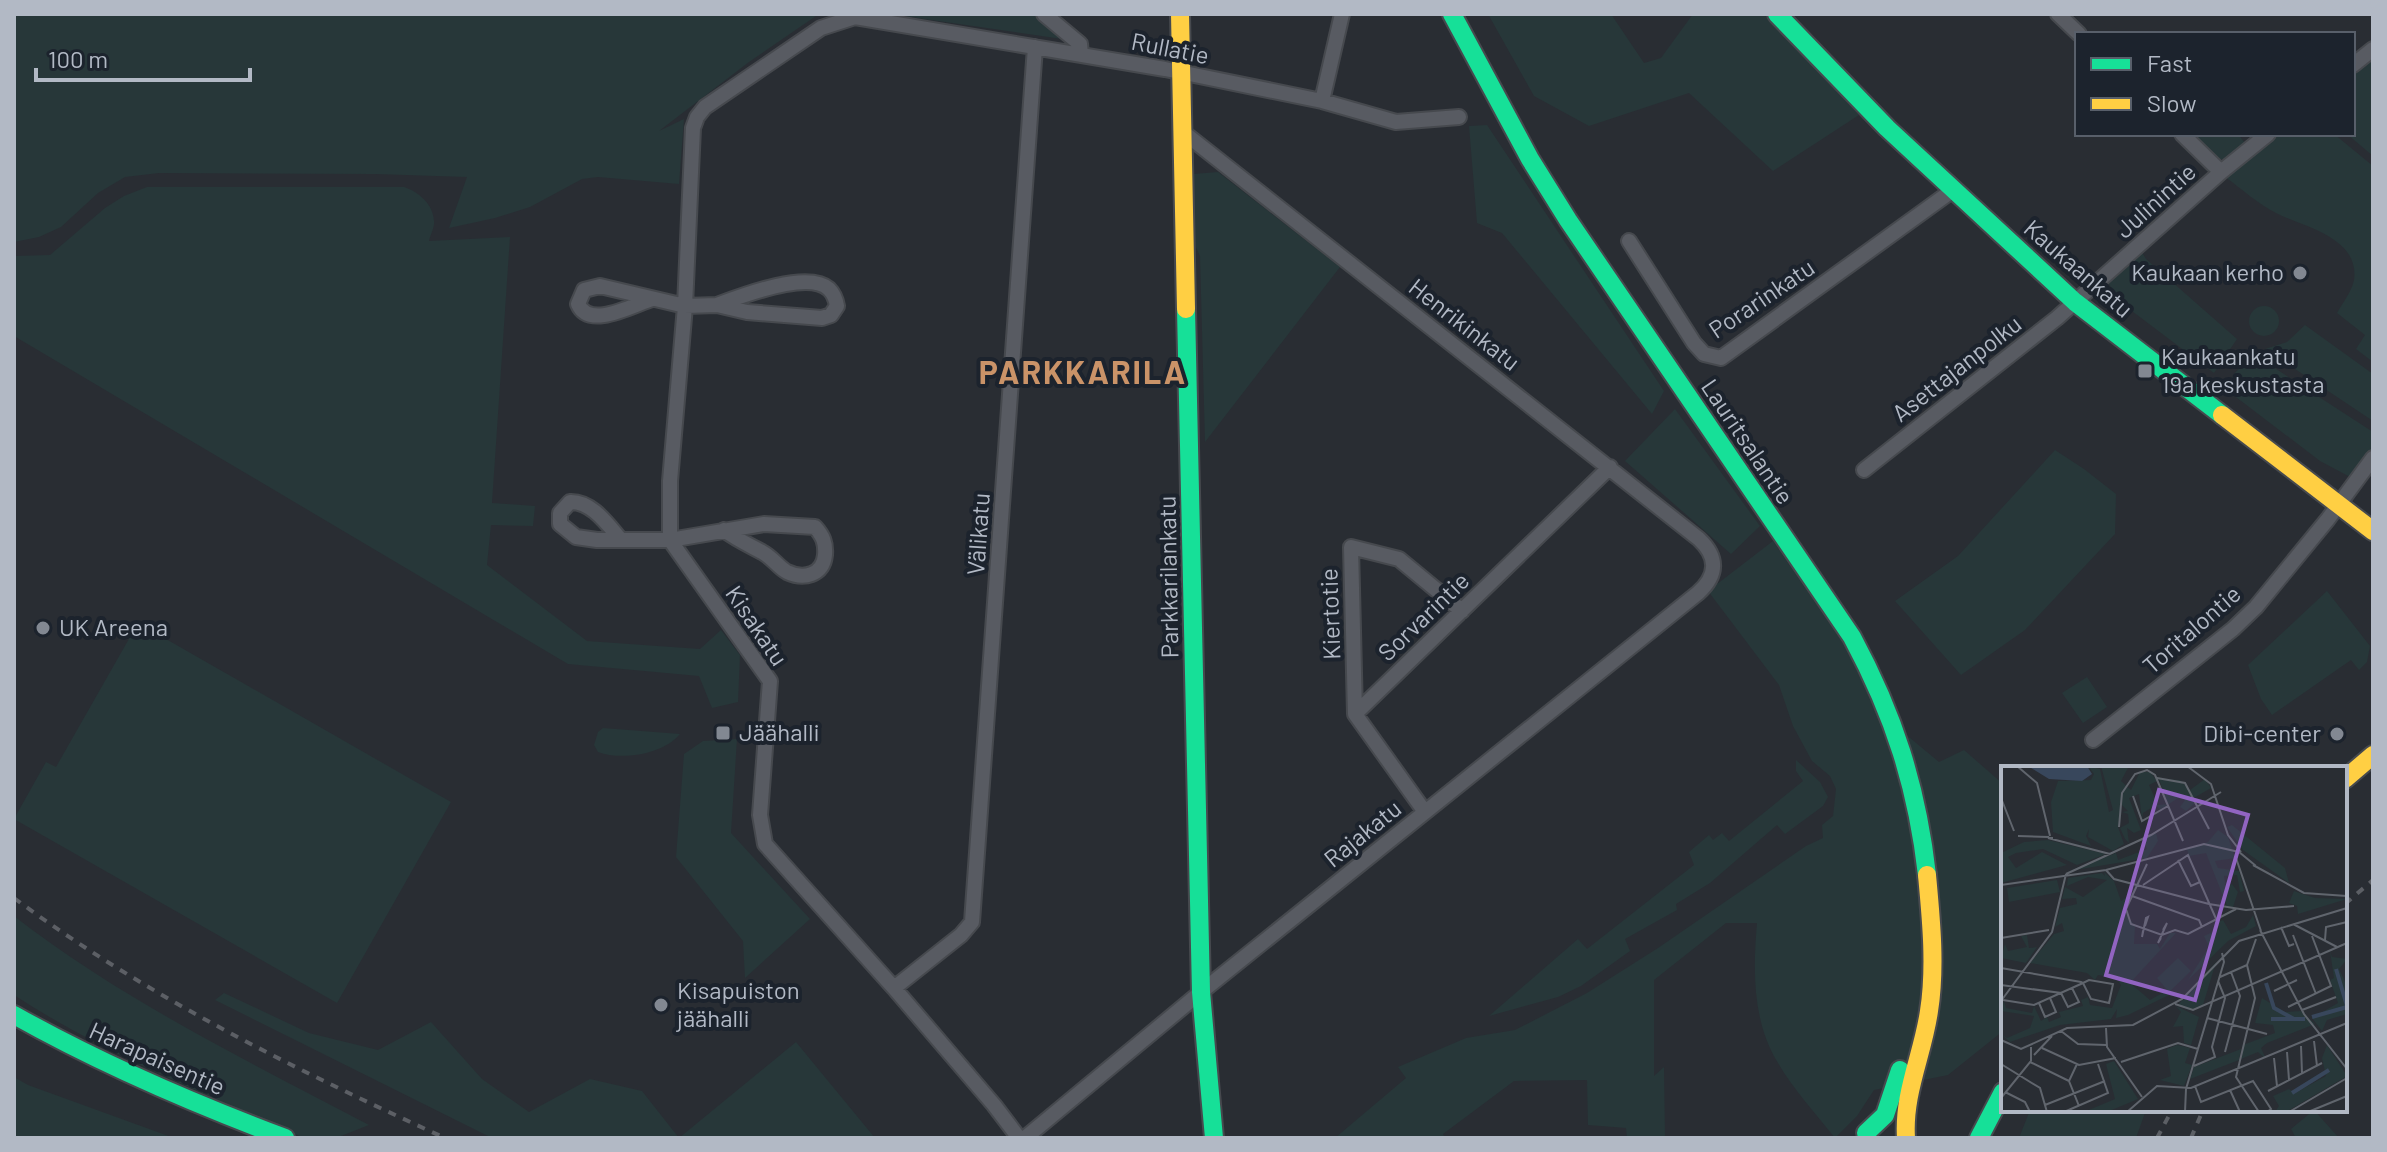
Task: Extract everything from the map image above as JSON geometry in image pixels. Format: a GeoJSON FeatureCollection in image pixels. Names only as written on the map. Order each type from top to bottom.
{"type":"FeatureCollection","features":[{"type":"Feature","properties":{"kind":"street"},"geometry":{"type":"LineString","coordinates":[[1044,14],[1080,49]]}},
{"type":"Feature","properties":{"kind":"street","name":"Parkkarilankatu"},"geometry":{"type":"LineString","coordinates":[[1180,14],[1201,992],[1214,1138]]}},
{"type":"Feature","properties":{"kind":"street"},"geometry":{"type":"LineString","coordinates":[[1322,101],[1342,14]]}},
{"type":"Feature","properties":{"kind":"street","name":"Lauritsalantie"},"geometry":{"type":"LineString","coordinates":[[1452,14],[1530,159],[1568,220],[1843,625],[1868,666],[1897,729],[1917,797],[1923,831],[1932,978],[1929,1011],[1906,1112],[1904,1138]]}},
{"type":"Feature","properties":{"kind":"street","name":"Kaukaankatu"},"geometry":{"type":"LineString","coordinates":[[1777,14],[1887,128],[2075,302],[2373,531]]}},
{"type":"Feature","properties":{"kind":"street"},"geometry":{"type":"LineString","coordinates":[[2058,14],[2077,32]]}},
{"type":"Feature","properties":{"kind":"street","name":"Rullatie"},"geometry":{"type":"LineString","coordinates":[[685,306],[693,128],[697,117],[705,107],[821,28],[855,17],[1035,47],[1080,49],[1322,101],[1396,122],[1459,117]]}},
{"type":"Feature","properties":{"kind":"street","name":"Välikatu"},"geometry":{"type":"LineString","coordinates":[[894,988],[961,935],[972,922],[1035,47]]}},
{"type":"Feature","properties":{"kind":"street"},"geometry":{"type":"LineString","coordinates":[[2355,63],[2373,49]]}},
{"type":"Feature","properties":{"kind":"street","name":"Henrikinkatu"},"geometry":{"type":"LineString","coordinates":[[1183,132],[1610,467],[1699,539],[1714,557]]}},
{"type":"Feature","properties":{"kind":"street"},"geometry":{"type":"LineString","coordinates":[[2184,136],[2221,172]]}},
{"type":"Feature","properties":{"kind":"street","name":"Julinintie"},"geometry":{"type":"LineString","coordinates":[[2075,302],[2266,136]]}},
{"type":"Feature","properties":{"kind":"street","name":"Porarinkatu"},"geometry":{"type":"LineString","coordinates":[[1629,241],[1694,343],[1704,354],[1721,358],[1953,190]]}},
{"type":"Feature","properties":{"kind":"street"},"geometry":{"type":"LineString","coordinates":[[652,299],[685,306],[717,305],[747,312],[822,318],[831,315],[837,306],[830,290],[809,283],[752,292],[717,305]]}},
{"type":"Feature","properties":{"kind":"street","name":"Asettajanpolku"},"geometry":{"type":"LineString","coordinates":[[1864,470],[2075,302]]}},
{"type":"Feature","properties":{"kind":"street"},"geometry":{"type":"LineString","coordinates":[[670,540],[670,481],[685,306]]}},
{"type":"Feature","properties":{"kind":"street","name":"Toritalontie"},"geometry":{"type":"LineString","coordinates":[[2093,740],[2233,629],[2256,607],[2373,458]]}},
{"type":"Feature","properties":{"kind":"street","name":"Sorvarintie"},"geometry":{"type":"LineString","coordinates":[[1355,714],[1610,467]]}},
{"type":"Feature","properties":{"kind":"street"},"geometry":{"type":"LineString","coordinates":[[621,540],[670,540],[724,530],[764,524],[815,527],[822,534],[825,545],[824,561],[820,570],[809,576],[797,575],[785,571],[766,554],[724,530]]}},
{"type":"Feature","properties":{"kind":"street","name":"Kisakatu"},"geometry":{"type":"LineString","coordinates":[[670,540],[770,681],[760,815],[765,844],[894,988],[1019,1138]]}},
{"type":"Feature","properties":{"kind":"street","name":"Kiertotie"},"geometry":{"type":"LineString","coordinates":[[1355,714],[1351,547],[1399,559],[1462,611]]}},
{"type":"Feature","properties":{"kind":"street","name":"Rajakatu"},"geometry":{"type":"LineString","coordinates":[[1025,1138],[1201,992],[1706,586],[1713,576],[1714,557]]}},
{"type":"Feature","properties":{"kind":"street"},"geometry":{"type":"LineString","coordinates":[[1355,714],[1425,812]]}},
{"type":"Feature","properties":{"kind":"street"},"geometry":{"type":"LineString","coordinates":[[2347,777],[2373,755]]}},
{"type":"Feature","properties":{"kind":"street","name":"Lauritsalantie"},"geometry":{"type":"LineString","coordinates":[[1861,1135],[1877,1124],[1891,1103],[1920,985],[1930,923]]}},
{"type":"Feature","properties":{"kind":"street","name":"Harapaisentie"},"geometry":{"type":"LineString","coordinates":[[14,1015],[130,1077],[285,1138]]}},
{"type":"Feature","properties":{"kind":"street"},"geometry":{"type":"LineString","coordinates":[[1978,1136],[2001,1096]]}},
{"type":"Feature","properties":{"kind":"street"},"geometry":{"type":"LineString","coordinates":[[1861,1135],[1890,1132],[1904,1138]]}},
{"type":"Feature","properties":{"kind":"shaded area"},"geometry":{"type":"Polygon","coordinates":[[[14,14],[816,16],[749,62],[659,131],[684,119],[679,184],[598,177],[582,179],[530,207],[449,228],[467,177],[159,173],[125,177],[98,193],[61,227],[39,237],[14,242],[14,14]]]}},
{"type":"Feature","properties":{"kind":"shaded area"},"geometry":{"type":"Polygon","coordinates":[[[890,14],[1036,14],[1069,40],[890,14]]]}},
{"type":"Feature","properties":{"kind":"shaded area"},"geometry":{"type":"Polygon","coordinates":[[[1488,14],[1611,14],[1644,63],[1661,58],[1693,14],[1764,14],[1859,115],[1773,171],[1689,93],[1589,126],[1534,96],[1488,14]]]}},
{"type":"Feature","properties":{"kind":"shaded area"},"geometry":{"type":"Polygon","coordinates":[[[2373,57],[2373,156],[2349,136],[2355,136],[2355,72],[2373,57]]]}},
{"type":"Feature","properties":{"kind":"shaded area"},"geometry":{"type":"Polygon","coordinates":[[[1487,125],[1664,391],[1652,414],[1502,233],[1477,223],[1469,126],[1487,125]]]}},
{"type":"Feature","properties":{"kind":"shaded area"},"geometry":{"type":"Polygon","coordinates":[[[2194,136],[2240,136],[2245,143],[2225,159],[2217,159],[2194,136]]]}},
{"type":"Feature","properties":{"kind":"shaded area"},"geometry":{"type":"Polygon","coordinates":[[[2276,136],[2336,136],[2373,166],[2373,362],[2356,349],[2365,335],[2337,313],[2354,280],[2348,253],[2327,236],[2256,201],[2225,177],[2276,136]]]}},
{"type":"Feature","properties":{"kind":"shaded area"},"geometry":{"type":"Polygon","coordinates":[[[1218,172],[1340,267],[1205,442],[1200,256],[1193,241],[1193,174],[1218,172]]]}},
{"type":"Feature","properties":{"kind":"shaded area"},"geometry":{"type":"Polygon","coordinates":[[[147,187],[404,187],[420,195],[431,209],[434,223],[429,241],[510,237],[492,503],[535,506],[533,526],[491,525],[487,565],[587,641],[700,649],[721,630],[740,655],[738,702],[712,708],[699,676],[568,664],[14,336],[14,256],[50,255],[105,208],[147,187]]]}},
{"type":"Feature","properties":{"kind":"shaded area"},"geometry":{"type":"Polygon","coordinates":[[[2141,251],[2146,259],[2237,339],[2214,373],[2120,302],[2107,281],[2141,251]]]}},
{"type":"Feature","properties":{"kind":"shaded area"},"geometry":{"type":"Polygon","coordinates":[[[2264,306],[2275,310],[2279,321],[2275,332],[2264,336],[2253,332],[2249,321],[2253,310],[2264,306]]]}},
{"type":"Feature","properties":{"kind":"shaded area"},"geometry":{"type":"Polygon","coordinates":[[[2305,325],[2373,374],[2373,421],[2265,349],[2287,342],[2305,325]]]}},
{"type":"Feature","properties":{"kind":"shaded area"},"geometry":{"type":"Polygon","coordinates":[[[2253,354],[2373,432],[2373,451],[2352,478],[2320,461],[2232,394],[2227,387],[2234,374],[2253,354]]]}},
{"type":"Feature","properties":{"kind":"shaded area"},"geometry":{"type":"Polygon","coordinates":[[[1675,409],[1760,526],[1731,554],[1625,461],[1675,409]]]}},
{"type":"Feature","properties":{"kind":"shaded area"},"geometry":{"type":"Polygon","coordinates":[[[2055,450],[2116,494],[2115,534],[2025,630],[1961,675],[1895,601],[1958,556],[2055,450]]]}},
{"type":"Feature","properties":{"kind":"shaded area"},"geometry":{"type":"Polygon","coordinates":[[[1773,541],[1856,662],[1880,713],[1939,762],[1964,750],[2001,782],[2001,1033],[1948,1075],[1874,1090],[1857,1116],[1835,1138],[1784,1073],[1769,1047],[1756,995],[1757,923],[1726,923],[1654,980],[1654,1076],[1664,1067],[1665,1138],[1627,1138],[1626,1128],[1588,1125],[1587,1080],[1514,1081],[1443,1134],[1445,1138],[1335,1138],[1406,1078],[1398,1067],[1466,1038],[1515,1030],[1587,993],[1806,846],[1823,838],[1822,825],[1833,816],[1836,789],[1830,776],[1812,761],[1793,726],[1779,685],[1708,591],[1773,541]]]}},
{"type":"Feature","properties":{"kind":"shaded area"},"geometry":{"type":"Polygon","coordinates":[[[2327,591],[2370,646],[2367,662],[2359,670],[2351,660],[2272,715],[2261,699],[2248,665],[2327,591]]]}},
{"type":"Feature","properties":{"kind":"shaded area"},"geometry":{"type":"Polygon","coordinates":[[[138,623],[451,802],[337,1003],[14,819],[46,762],[56,767],[138,623]]]}},
{"type":"Feature","properties":{"kind":"shaded area"},"geometry":{"type":"Polygon","coordinates":[[[2087,677],[2107,707],[2083,723],[2062,693],[2087,677]]]}},
{"type":"Feature","properties":{"kind":"shaded area"},"geometry":{"type":"Polygon","coordinates":[[[603,728],[680,734],[664,747],[653,751],[619,756],[598,752],[594,745],[598,732],[603,728]]]}},
{"type":"Feature","properties":{"kind":"shaded area"},"geometry":{"type":"Polygon","coordinates":[[[737,739],[731,833],[810,919],[745,978],[743,941],[676,857],[684,754],[703,741],[737,739]]]}},
{"type":"Feature","properties":{"kind":"shaded area"},"geometry":{"type":"Polygon","coordinates":[[[1796,760],[1820,782],[1828,797],[1823,806],[1785,834],[1777,825],[1710,883],[1676,904],[1677,910],[1625,939],[1630,951],[1581,986],[1558,997],[1489,1016],[1578,939],[1587,949],[1694,865],[1689,852],[1709,835],[1713,840],[1722,833],[1729,841],[1803,781],[1796,771],[1796,760]]]}},
{"type":"Feature","properties":{"kind":"shaded area"},"geometry":{"type":"Polygon","coordinates":[[[14,916],[142,1002],[369,1125],[336,1138],[304,1138],[156,1072],[48,1016],[14,995],[14,916]]]}},
{"type":"Feature","properties":{"kind":"shaded area"},"geometry":{"type":"Polygon","coordinates":[[[224,993],[309,1033],[378,1050],[431,1022],[482,1079],[529,1112],[590,1079],[642,1091],[679,1138],[492,1138],[215,1000],[224,993]]]}},
{"type":"Feature","properties":{"kind":"shaded area"},"geometry":{"type":"Polygon","coordinates":[[[796,1042],[875,1138],[679,1138],[796,1042]]]}},
{"type":"Feature","properties":{"kind":"shaded area"},"geometry":{"type":"Polygon","coordinates":[[[14,1077],[28,1085],[174,1138],[14,1138],[14,1077]]]}},
{"type":"Feature","properties":{"kind":"shaded area"},"geometry":{"type":"Polygon","coordinates":[[[2029,1112],[2145,1112],[2136,1138],[2019,1138],[2029,1112]]]}},
{"type":"Feature","properties":{"kind":"shaded area"},"geometry":{"type":"Polygon","coordinates":[[[2316,1112],[2339,1138],[2296,1138],[2291,1129],[2316,1112]]]}},
{"type":"Feature","properties":{"kind":"railway"},"geometry":{"type":"LineString","coordinates":[[2347,902],[2373,880]]}},
{"type":"Feature","properties":{"kind":"railway"},"geometry":{"type":"LineString","coordinates":[[14,898],[64,934],[169,999],[333,1086],[445,1138]]}},
{"type":"Feature","properties":{"kind":"railway"},"geometry":{"type":"LineString","coordinates":[[2157,1138],[2171,1112]]}},
{"type":"Feature","properties":{"kind":"railway"},"geometry":{"type":"LineString","coordinates":[[2191,1138],[2202,1112]]}},
{"type":"Feature","properties":{"kind":"traffic: fast"},"geometry":{"type":"LineString","coordinates":[[1452,14],[1530,159],[1568,220],[1852,637],[1880,695],[1902,752],[1917,812],[1927,875]]}},
{"type":"Feature","properties":{"kind":"traffic: fast"},"geometry":{"type":"LineString","coordinates":[[1777,14],[1887,128],[2075,302],[2222,415]]}},
{"type":"Feature","properties":{"kind":"traffic: fast"},"geometry":{"type":"LineString","coordinates":[[1186,309],[1201,992],[1214,1138]]}},
{"type":"Feature","properties":{"kind":"traffic: fast"},"geometry":{"type":"LineString","coordinates":[[14,1015],[147,1082],[285,1138]]}},
{"type":"Feature","properties":{"kind":"traffic: fast"},"geometry":{"type":"LineString","coordinates":[[1866,1133],[1885,1115],[1900,1070]]}},
{"type":"Feature","properties":{"kind":"traffic: fast"},"geometry":{"type":"LineString","coordinates":[[1979,1138],[2001,1096]]}},
{"type":"Feature","properties":{"kind":"traffic: slow"},"geometry":{"type":"LineString","coordinates":[[1180,14],[1186,309]]}},
{"type":"Feature","properties":{"kind":"traffic: slow"},"geometry":{"type":"LineString","coordinates":[[2222,415],[2373,531]]}},
{"type":"Feature","properties":{"kind":"traffic: slow"},"geometry":{"type":"LineString","coordinates":[[2347,777],[2373,755]]}},
{"type":"Feature","properties":{"kind":"traffic: slow"},"geometry":{"type":"LineString","coordinates":[[1906,1138],[1907,1105],[1931,994],[1932,943],[1927,875]]}},
{"type":"Feature","properties":{"kind":"place","name":"Kaukaan kerho"},"geometry":{"type":"Point","coordinates":[2300,273]}},
{"type":"Feature","properties":{"kind":"place","name":"Kaukaankatu 19a keskustasta"},"geometry":{"type":"Point","coordinates":[2145,371]}},
{"type":"Feature","properties":{"kind":"place","name":"UK Areena"},"geometry":{"type":"Point","coordinates":[43,628]}},
{"type":"Feature","properties":{"kind":"place","name":"Jäähalli"},"geometry":{"type":"Point","coordinates":[723,733]}},
{"type":"Feature","properties":{"kind":"place","name":"Dibi-center"},"geometry":{"type":"Point","coordinates":[2337,734]}},
{"type":"Feature","properties":{"kind":"place","name":"Kisapuiston jäähalli"},"geometry":{"type":"Point","coordinates":[661,1005]}},
{"type":"Feature","properties":{"kind":"district","name":"PARKKARILA"},"geometry":{"type":"Point","coordinates":[1083,373]}}]}
